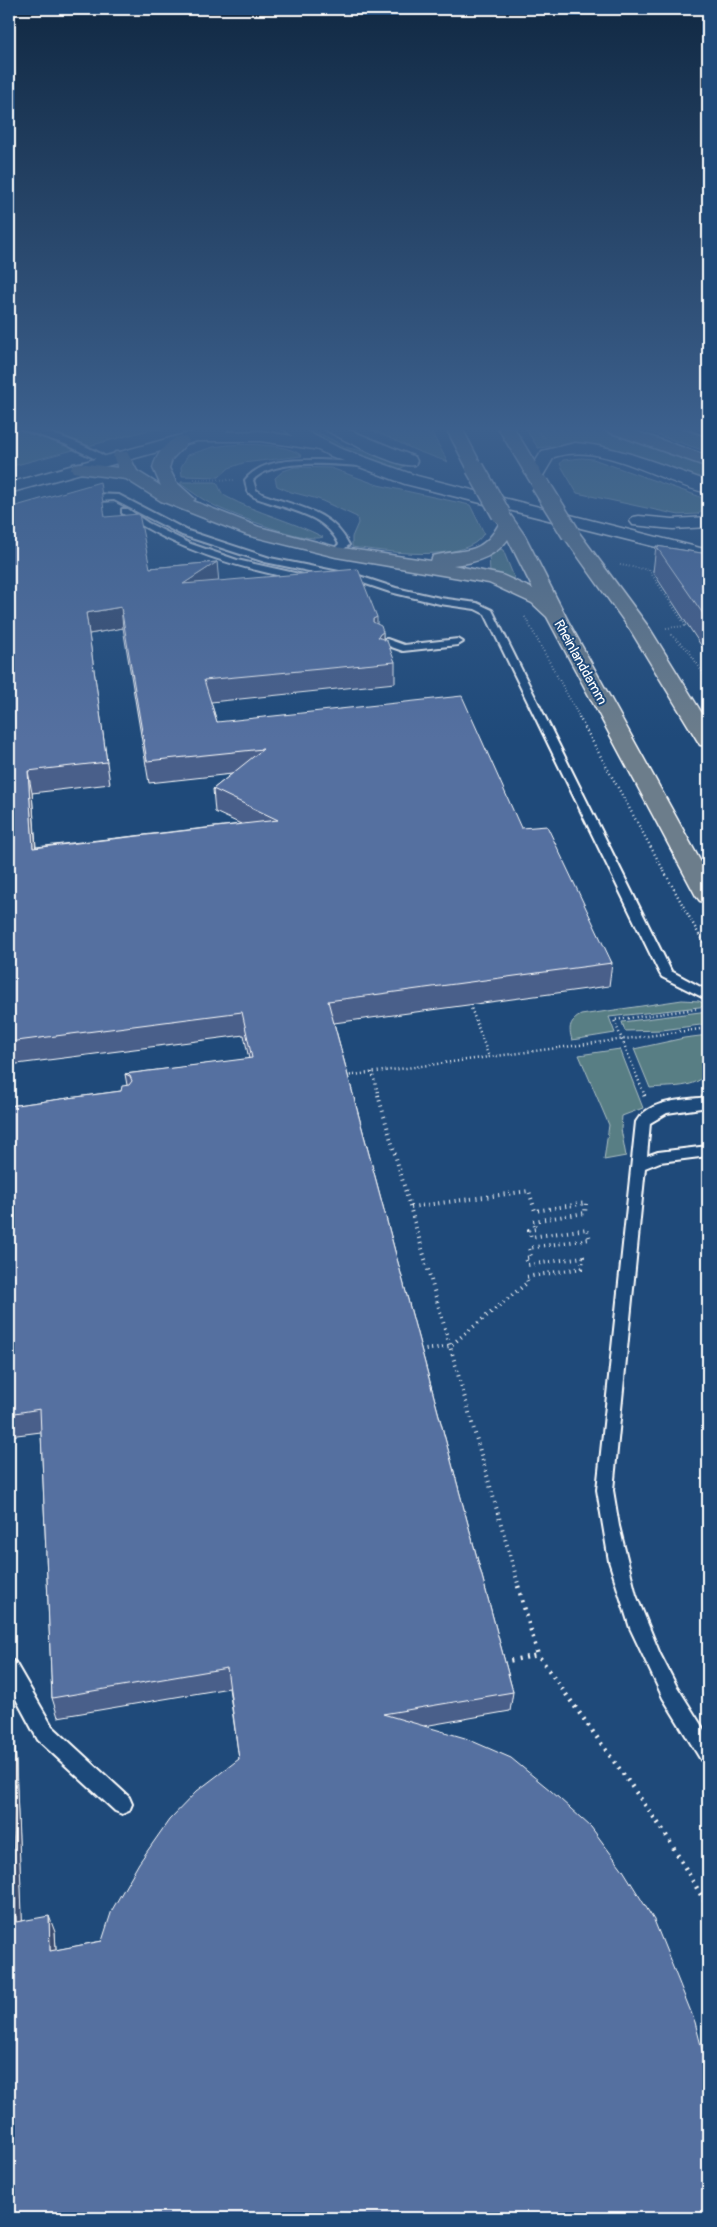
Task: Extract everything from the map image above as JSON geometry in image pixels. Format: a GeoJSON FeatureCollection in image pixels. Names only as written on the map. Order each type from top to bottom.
{"type":"FeatureCollection","features":[{"type":"Feature","properties":{"kind":"main road"},"geometry":{"type":"LineString","coordinates":[[257,532],[336,552],[495,579],[539,599],[555,615]]}},
{"type":"Feature","properties":{"kind":"main road"},"geometry":{"type":"LineString","coordinates":[[396,561],[443,560],[471,556],[490,549],[504,532]]}},
{"type":"Feature","properties":{"kind":"main road","name":"Rheinlanddamm"},"geometry":{"type":"LineString","coordinates":[[513,532],[555,615],[708,896]]}},
{"type":"Feature","properties":{"kind":"main road"},"geometry":{"type":"LineString","coordinates":[[570,532],[640,629],[707,736]]}},
{"type":"Feature","properties":{"kind":"main road"},"geometry":{"type":"LineString","coordinates":[[630,532],[707,550]]}},
{"type":"Feature","properties":{"kind":"main road"},"geometry":{"type":"LineString","coordinates":[[665,532],[707,550]]}},
{"type":"Feature","properties":{"kind":"lane"},"geometry":{"type":"LineString","coordinates":[[181,532],[268,560],[440,601],[477,606],[489,612],[666,974],[708,996]]}},
{"type":"Feature","properties":{"kind":"lane"},"geometry":{"type":"LineString","coordinates":[[336,552],[344,544],[339,532]]}},
{"type":"Feature","properties":{"kind":"lane"},"geometry":{"type":"LineString","coordinates":[[379,642],[387,642],[403,648],[458,642]]}},
{"type":"Feature","properties":{"kind":"lane"},"geometry":{"type":"LineString","coordinates":[[393,657],[403,648]]}},
{"type":"Feature","properties":{"kind":"lane"},"geometry":{"type":"LineString","coordinates":[[708,1102],[663,1110],[652,1114],[643,1122],[605,1490],[609,1528],[627,1599],[641,1636],[682,1715],[708,1753]]}},
{"type":"Feature","properties":{"kind":"lane"},"geometry":{"type":"LineString","coordinates":[[638,1165],[658,1157],[708,1151]]}},
{"type":"Feature","properties":{"kind":"lane"},"geometry":{"type":"LineString","coordinates":[[9,1668],[45,1733],[122,1804]]}},
{"type":"Feature","properties":{"kind":"path"},"geometry":{"type":"LineString","coordinates":[[620,565],[661,571]]}},
{"type":"Feature","properties":{"kind":"path"},"geometry":{"type":"LineString","coordinates":[[649,569],[686,626],[666,628]]}},
{"type":"Feature","properties":{"kind":"path"},"geometry":{"type":"LineString","coordinates":[[522,610],[608,771],[708,951]]}},
{"type":"Feature","properties":{"kind":"path"},"geometry":{"type":"LineString","coordinates":[[470,1004],[489,1057]]}},
{"type":"Feature","properties":{"kind":"path"},"geometry":{"type":"LineString","coordinates":[[652,1114],[614,1020],[699,1009]]}},
{"type":"Feature","properties":{"kind":"path"},"geometry":{"type":"LineString","coordinates":[[342,1076],[708,1028]]}},
{"type":"Feature","properties":{"kind":"path"},"geometry":{"type":"LineString","coordinates":[[372,1072],[538,1655],[663,1830],[708,1907]]}},
{"type":"Feature","properties":{"kind":"path"},"geometry":{"type":"LineString","coordinates":[[411,1207],[529,1191],[535,1211],[586,1203],[585,1214],[533,1221],[536,1229],[529,1230],[532,1237],[587,1229],[590,1239],[529,1248],[532,1257],[525,1258],[528,1265],[583,1257],[582,1268],[526,1277],[528,1282],[450,1346],[416,1351]]}},
{"type":"Feature","properties":{"kind":"path"},"geometry":{"type":"LineString","coordinates":[[497,1664],[538,1655]]}},
{"type":"Feature","properties":{"kind":"green space"},"geometry":{"type":"Polygon","coordinates":[[[283,532],[312,532],[323,537],[315,538],[283,532]]]}},
{"type":"Feature","properties":{"kind":"green space"},"geometry":{"type":"Polygon","coordinates":[[[354,532],[484,533],[475,543],[461,549],[443,553],[423,554],[352,547],[354,532]]]}},
{"type":"Feature","properties":{"kind":"green space"},"geometry":{"type":"Polygon","coordinates":[[[500,549],[503,550],[516,582],[490,574],[489,554],[500,549]]]}},
{"type":"Feature","properties":{"kind":"green space"},"geometry":{"type":"Polygon","coordinates":[[[682,1000],[699,1001],[708,1006],[609,1017],[615,1033],[572,1040],[570,1031],[572,1022],[581,1015],[682,1000]]]}},
{"type":"Feature","properties":{"kind":"green space"},"geometry":{"type":"Polygon","coordinates":[[[708,1011],[708,1024],[662,1030],[625,1031],[622,1022],[708,1011]]]}},
{"type":"Feature","properties":{"kind":"green space"},"geometry":{"type":"Polygon","coordinates":[[[708,1035],[709,1062],[707,1070],[698,1081],[682,1086],[650,1088],[634,1049],[684,1038],[708,1035]]]}},
{"type":"Feature","properties":{"kind":"green space"},"geometry":{"type":"Polygon","coordinates":[[[620,1049],[643,1108],[622,1116],[621,1129],[626,1156],[604,1160],[609,1125],[579,1055],[620,1049]]]}},
{"type":"Feature","properties":{"kind":"building"},"geometry":{"type":"Polygon","coordinates":[[[9,532],[143,532],[150,568],[217,562],[183,584],[358,569],[377,617],[373,619],[373,622],[381,626],[383,632],[378,637],[387,641],[395,662],[204,680],[217,722],[462,696],[521,828],[547,826],[612,963],[328,1001],[513,1692],[383,1714],[465,1738],[511,1758],[591,1827],[623,1870],[654,1920],[695,2022],[708,2073],[708,2218],[9,2218],[9,1743],[16,1922],[49,1916],[50,1951],[102,1941],[112,1910],[139,1863],[169,1820],[197,1791],[239,1759],[227,1668],[52,1698],[40,1409],[9,1414],[9,1106],[121,1091],[122,1086],[129,1085],[132,1081],[130,1076],[125,1074],[252,1058],[242,1012],[9,1042],[9,532]],[[121,607],[86,613],[107,762],[28,771],[33,848],[278,820],[213,789],[263,749],[147,761],[121,607]]]}},
{"type":"Feature","properties":{"kind":"building"},"geometry":{"type":"Polygon","coordinates":[[[656,546],[708,554],[708,621],[656,546]]]}}]}
